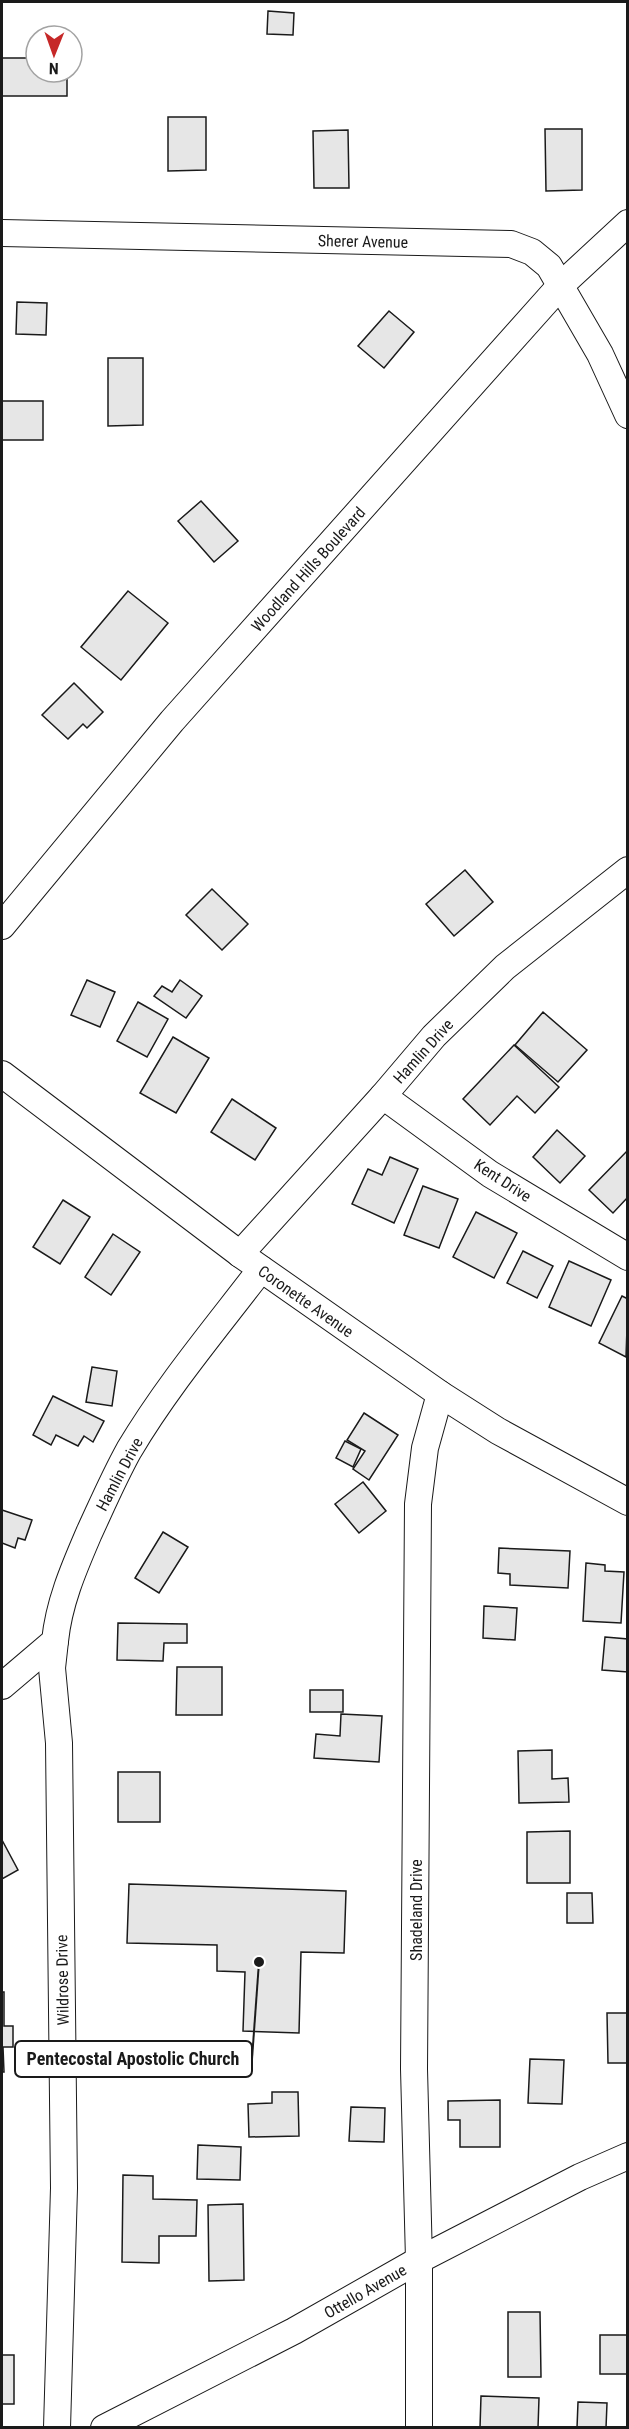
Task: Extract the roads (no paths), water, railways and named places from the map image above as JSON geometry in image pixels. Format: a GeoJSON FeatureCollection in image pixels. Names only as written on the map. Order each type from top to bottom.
{"type":"FeatureCollection","features":[{"type":"Feature","properties":{"kind":"street","name":"Woodland Hills Boulevard"},"geometry":{"type":"LineString","coordinates":[[2,926],[172,722],[560,286],[627,223]]}},
{"type":"Feature","properties":{"kind":"street","name":"Sherer Avenue"},"geometry":{"type":"LineString","coordinates":[[2,233],[511,244],[532,252],[549,266],[600,354],[627,415]]}},
{"type":"Feature","properties":{"kind":"street","name":"Hamlin Drive"},"geometry":{"type":"LineString","coordinates":[[240,1254],[434,1036],[505,967],[627,870]]}},
{"type":"Feature","properties":{"kind":"street","name":"Coronette Avenue"},"geometry":{"type":"LineString","coordinates":[[2,1074],[240,1254],[440,1394],[498,1431],[627,1502]]}},
{"type":"Feature","properties":{"kind":"street","name":"Kent Drive"},"geometry":{"type":"LineString","coordinates":[[383,1096],[490,1174],[627,1257]]}},
{"type":"Feature","properties":{"kind":"street","name":"Hamlin Drive"},"geometry":{"type":"LineString","coordinates":[[56,1641],[58,1620],[71,1575],[107,1493],[130,1450],[166,1394],[261,1269]]}},
{"type":"Feature","properties":{"kind":"street","name":"Shadeland Drive"},"geometry":{"type":"LineString","coordinates":[[419,2427],[419,2260],[414,2069],[418,1679],[416,1596],[418,1515],[425,1448],[440,1394]]}},
{"type":"Feature","properties":{"kind":"street"},"geometry":{"type":"LineString","coordinates":[[2,1686],[56,1641]]}},
{"type":"Feature","properties":{"kind":"street","name":"Wildrose Drive"},"geometry":{"type":"LineString","coordinates":[[56,1641],[52,1668],[59,1743],[64,2188],[57,2427]]}},
{"type":"Feature","properties":{"kind":"street","name":"Ottello Avenue"},"geometry":{"type":"LineString","coordinates":[[104,2427],[294,2331],[419,2260],[580,2177],[627,2156]]}},
{"type":"Feature","properties":{"kind":"place","name":"Pentecostal Apostolic Church"},"geometry":{"type":"Point","coordinates":[259,1962]}}]}
